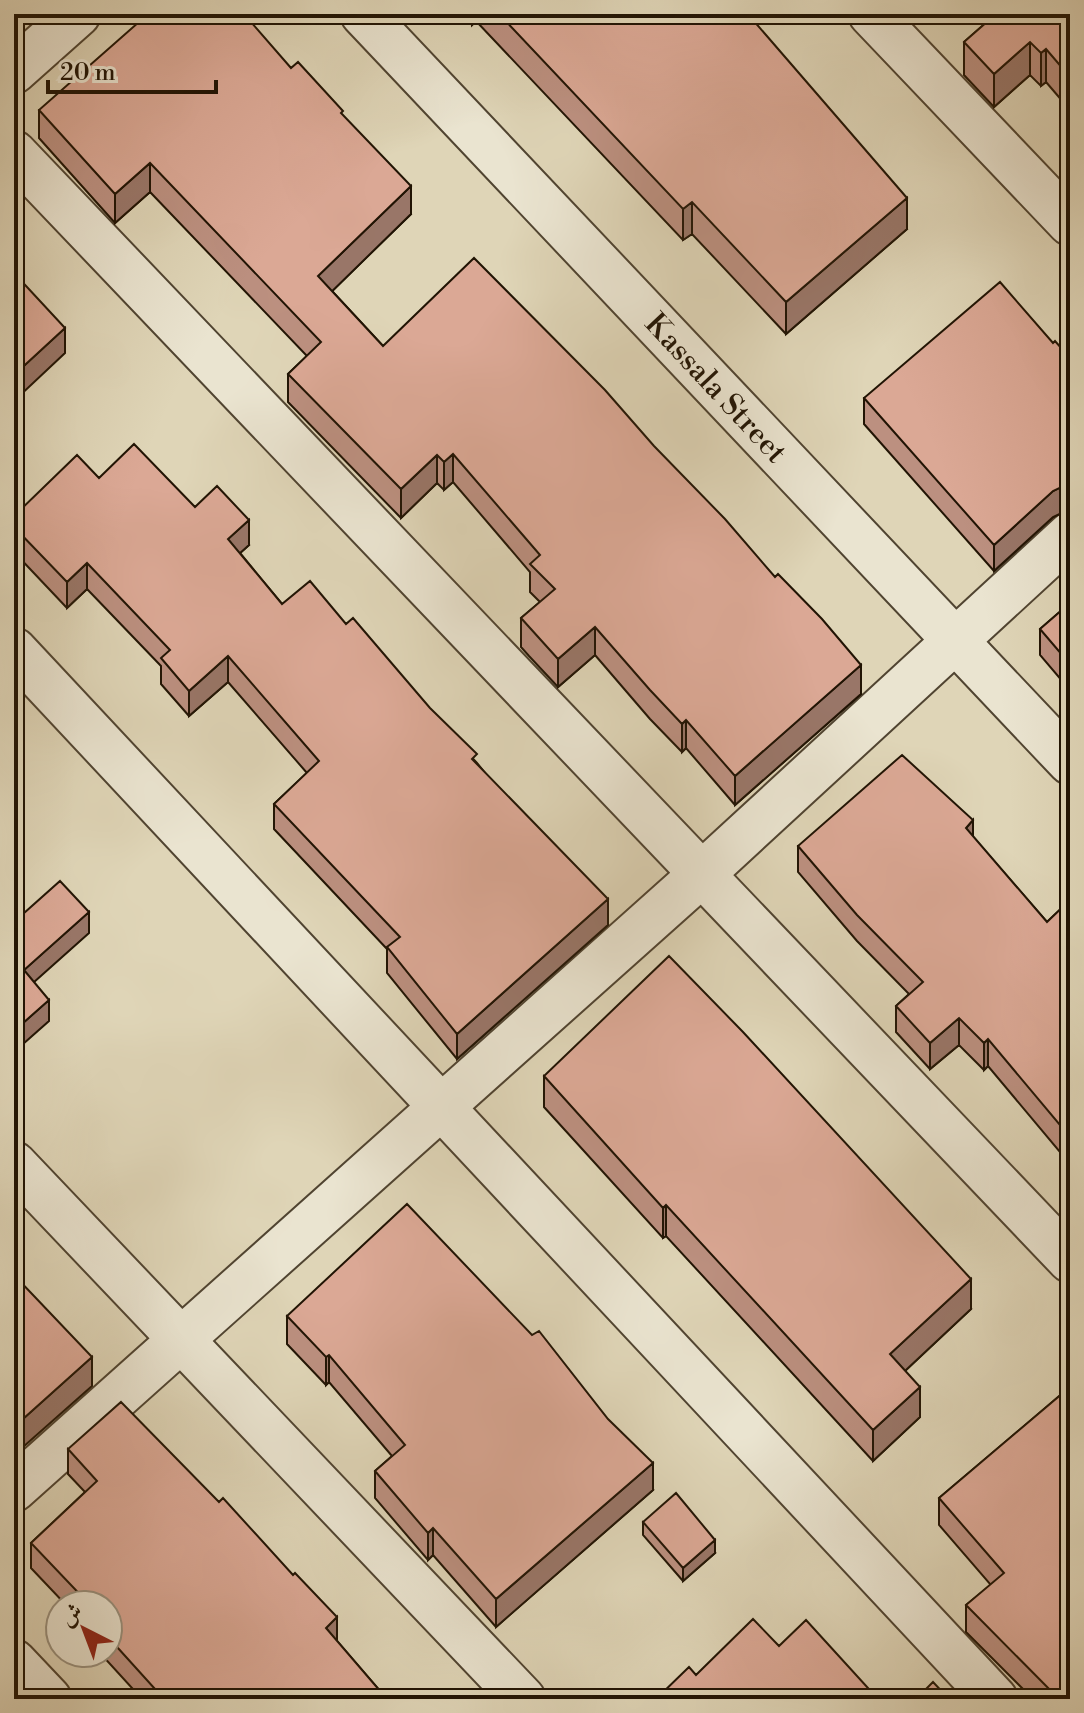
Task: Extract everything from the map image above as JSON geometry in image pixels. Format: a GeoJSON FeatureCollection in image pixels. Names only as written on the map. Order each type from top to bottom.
{"type":"FeatureCollection","features":[{"type":"Feature","properties":{"kind":"street"},"geometry":{"type":"LineString","coordinates":[[14,71],[78,14]]}},
{"type":"Feature","properties":{"kind":"street","name":"Kassala Street"},"geometry":{"type":"LineString","coordinates":[[363,14],[1070,762]]}},
{"type":"Feature","properties":{"kind":"street"},"geometry":{"type":"LineString","coordinates":[[871,14],[1070,223]]}},
{"type":"Feature","properties":{"kind":"street"},"geometry":{"type":"LineString","coordinates":[[14,153],[1070,1260]]}},
{"type":"Feature","properties":{"kind":"street"},"geometry":{"type":"LineString","coordinates":[[14,1489],[443,1108],[1070,535]]}},
{"type":"Feature","properties":{"kind":"street"},"geometry":{"type":"LineString","coordinates":[[14,650],[995,1699]]}},
{"type":"Feature","properties":{"kind":"street"},"geometry":{"type":"LineString","coordinates":[[14,1164],[523,1699]]}},
{"type":"Feature","properties":{"kind":"street"},"geometry":{"type":"LineString","coordinates":[[14,1662],[49,1699]]}},
{"type":"Feature","properties":{"kind":"building"},"geometry":{"type":"Polygon","coordinates":[[[148,14],[244,14],[291,68],[298,62],[343,111],[341,113],[411,186],[318,276],[383,346],[474,258],[605,390],[775,577],[778,574],[822,619],[861,665],[735,776],[686,720],[682,724],[650,690],[595,627],[558,659],[521,618],[555,589],[530,564],[540,555],[453,454],[444,462],[437,455],[401,489],[288,374],[321,342],[150,163],[115,194],[39,110],[148,14]]]}},
{"type":"Feature","properties":{"kind":"building"},"geometry":{"type":"Polygon","coordinates":[[[499,14],[754,14],[756,17],[753,20],[907,198],[786,302],[692,202],[683,209],[499,14]]]}},
{"type":"Feature","properties":{"kind":"building"},"geometry":{"type":"Polygon","coordinates":[[[996,14],[1070,14],[1070,77],[1046,49],[1041,53],[1030,42],[994,74],[964,42],[996,14]]]}},
{"type":"Feature","properties":{"kind":"building"},"geometry":{"type":"Polygon","coordinates":[[[14,273],[65,328],[14,375],[14,273]]]}},
{"type":"Feature","properties":{"kind":"building"},"geometry":{"type":"Polygon","coordinates":[[[1000,282],[1070,358],[1070,482],[1053,491],[994,545],[864,398],[1000,282]]]}},
{"type":"Feature","properties":{"kind":"building"},"geometry":{"type":"Polygon","coordinates":[[[134,444],[195,507],[217,486],[249,520],[228,539],[282,604],[310,581],[346,624],[353,618],[430,708],[477,754],[472,759],[608,899],[457,1034],[387,947],[400,937],[274,804],[319,761],[228,656],[189,691],[161,658],[170,650],[87,563],[67,582],[14,527],[14,516],[77,455],[99,478],[134,444]]]}},
{"type":"Feature","properties":{"kind":"building"},"geometry":{"type":"Polygon","coordinates":[[[1070,603],[1070,662],[1069,663],[1040,629],[1070,603]]]}},
{"type":"Feature","properties":{"kind":"building"},"geometry":{"type":"Polygon","coordinates":[[[902,755],[973,820],[966,828],[1047,922],[1070,900],[1070,1137],[988,1039],[984,1043],[959,1018],[930,1043],[896,1006],[923,982],[857,915],[798,846],[902,755]]]}},
{"type":"Feature","properties":{"kind":"building"},"geometry":{"type":"Polygon","coordinates":[[[60,881],[89,912],[24,970],[49,1000],[14,1031],[14,922],[60,881]]]}},
{"type":"Feature","properties":{"kind":"building"},"geometry":{"type":"Polygon","coordinates":[[[669,956],[971,1279],[890,1354],[920,1387],[873,1430],[666,1205],[663,1208],[544,1076],[669,956]]]}},
{"type":"Feature","properties":{"kind":"building"},"geometry":{"type":"Polygon","coordinates":[[[407,1204],[532,1335],[539,1331],[608,1419],[653,1463],[496,1599],[433,1528],[428,1533],[375,1471],[405,1445],[329,1355],[326,1357],[287,1316],[407,1204]]]}},
{"type":"Feature","properties":{"kind":"building"},"geometry":{"type":"Polygon","coordinates":[[[14,1275],[92,1357],[14,1427],[14,1275]]]}},
{"type":"Feature","properties":{"kind":"building"},"geometry":{"type":"Polygon","coordinates":[[[1070,1387],[1070,1699],[1059,1699],[966,1605],[1004,1573],[939,1498],[1070,1387]]]}},
{"type":"Feature","properties":{"kind":"building"},"geometry":{"type":"Polygon","coordinates":[[[121,1402],[219,1502],[223,1498],[293,1575],[295,1573],[337,1617],[326,1628],[387,1699],[164,1699],[124,1655],[124,1589],[75,1589],[31,1543],[97,1481],[68,1449],[121,1402]]]}},
{"type":"Feature","properties":{"kind":"building"},"geometry":{"type":"Polygon","coordinates":[[[676,1493],[715,1540],[683,1568],[643,1522],[676,1493]]]}},
{"type":"Feature","properties":{"kind":"building"},"geometry":{"type":"Polygon","coordinates":[[[753,1619],[779,1646],[806,1620],[878,1699],[656,1699],[689,1667],[696,1675],[753,1619]]]}},
{"type":"Feature","properties":{"kind":"building"},"geometry":{"type":"Polygon","coordinates":[[[933,1682],[949,1699],[916,1699],[933,1682]]]}}]}
